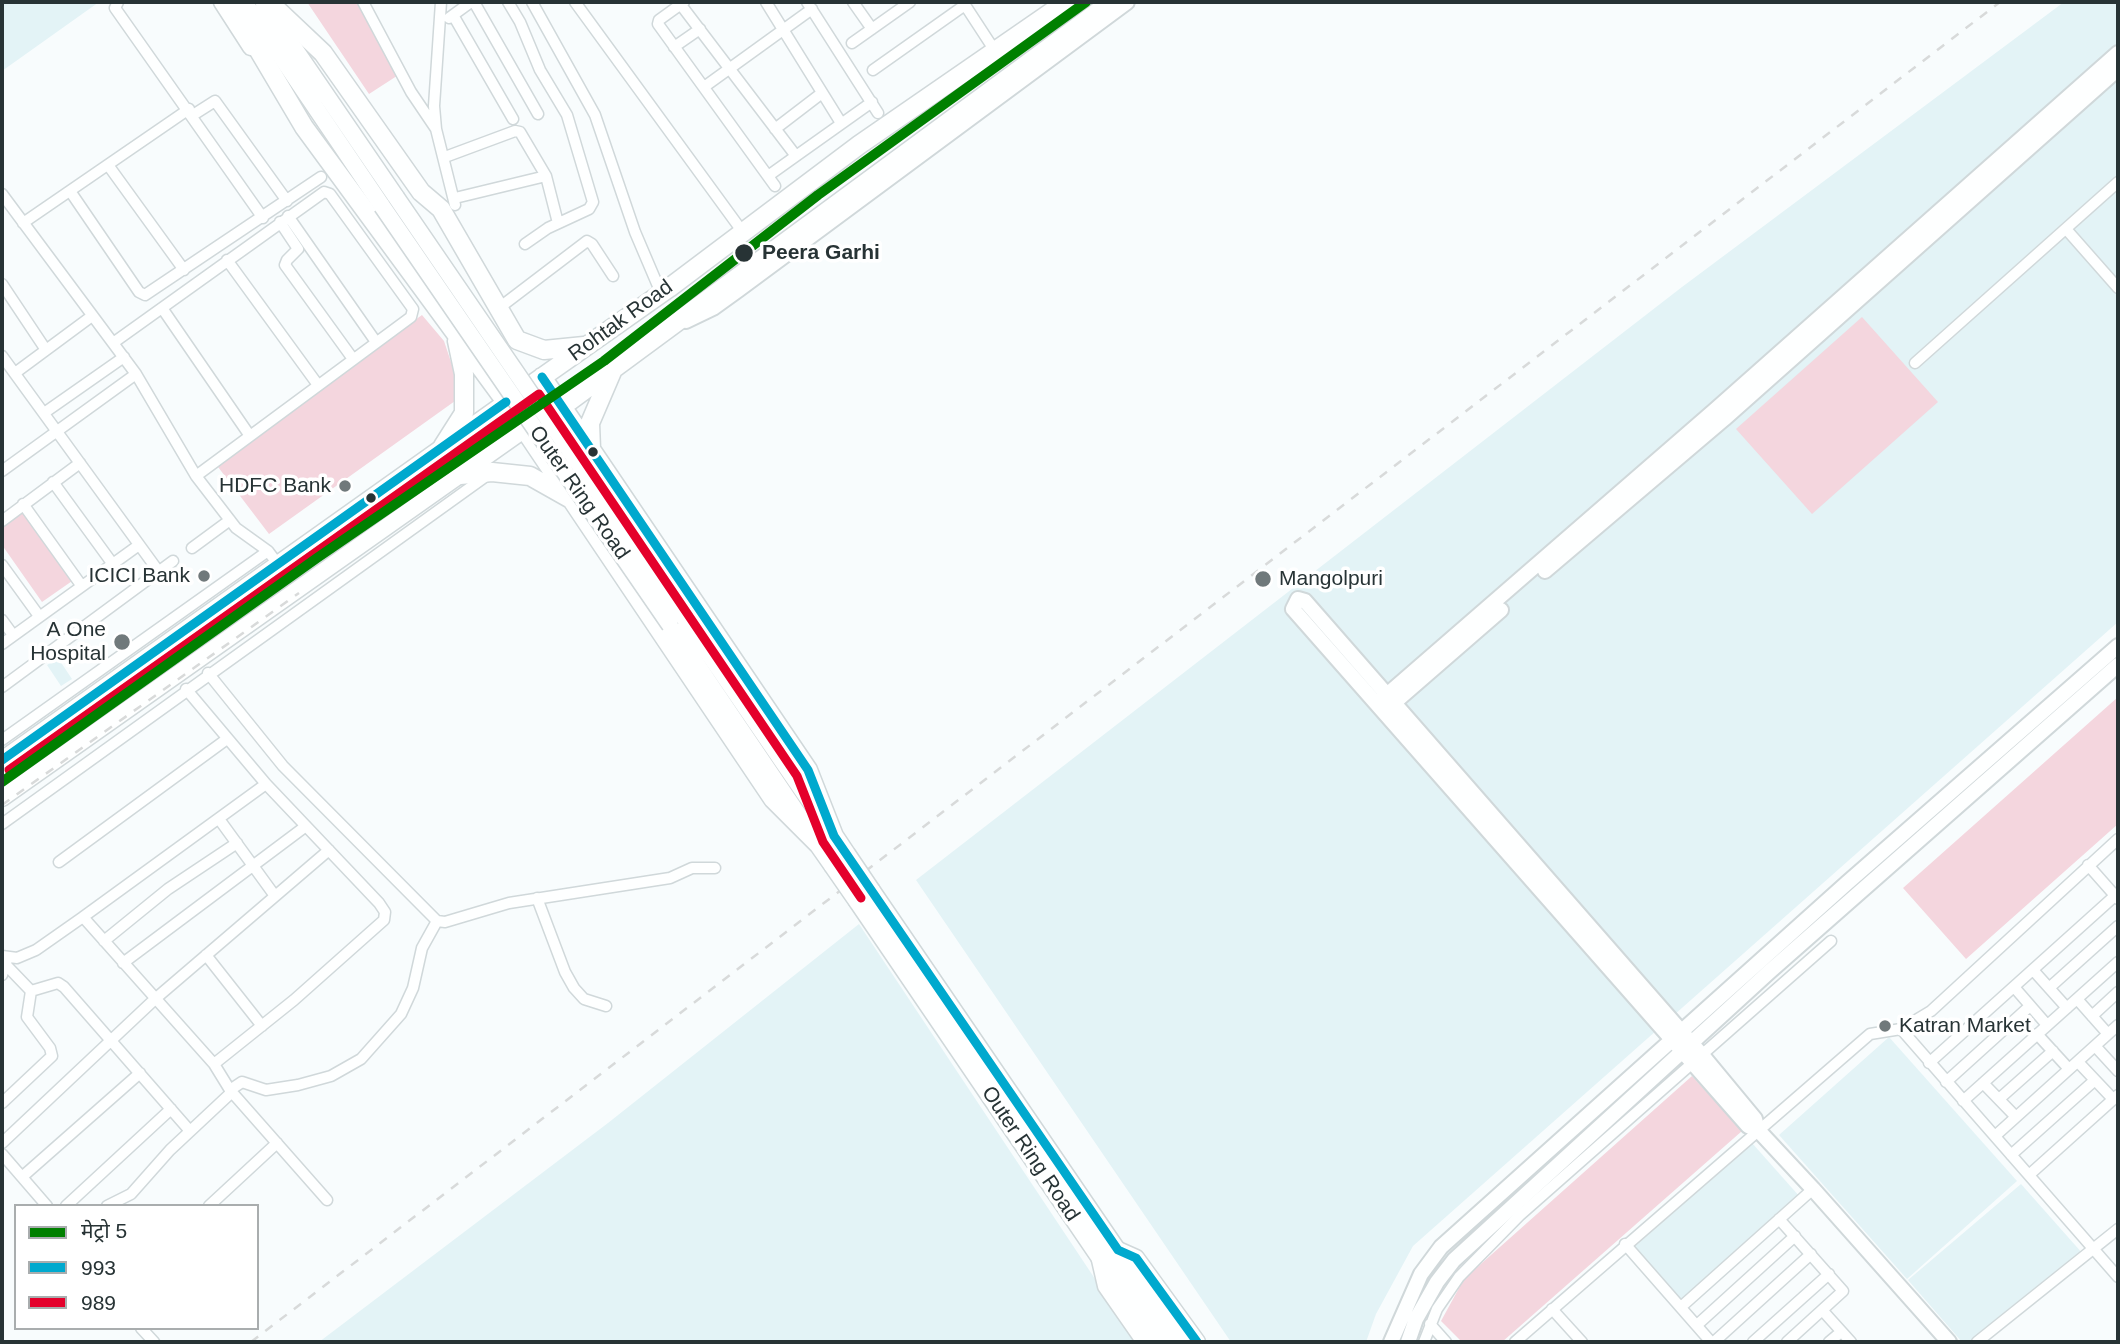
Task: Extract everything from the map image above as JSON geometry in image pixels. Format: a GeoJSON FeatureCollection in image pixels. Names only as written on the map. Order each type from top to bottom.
{"type":"FeatureCollection","features":[{"type":"Feature","properties":{"kind":"highway","name":"Outer Ring Road"},"geometry":{"type":"LineString","coordinates":[[235,2],[259,51],[304,127],[525,429],[773,799],[827,841]]}},
{"type":"Feature","properties":{"kind":"highway"},"geometry":{"type":"LineString","coordinates":[[269,2],[323,52],[421,192],[442,209],[517,340],[544,350],[587,346]]}},
{"type":"Feature","properties":{"kind":"highway","name":"Rohtak Road"},"geometry":{"type":"LineString","coordinates":[[525,429],[563,406],[1111,2]]}},
{"type":"Feature","properties":{"kind":"highway","name":"Rohtak Road"},"geometry":{"type":"LineString","coordinates":[[506,402],[661,293],[742,230],[1063,3]]}},
{"type":"Feature","properties":{"kind":"highway"},"geometry":{"type":"LineString","coordinates":[[443,446],[464,413],[464,374],[456,335]]}},
{"type":"Feature","properties":{"kind":"highway"},"geometry":{"type":"LineString","coordinates":[[591,449],[590,423],[614,367]]}},
{"type":"Feature","properties":{"kind":"highway","name":"Outer Ring Road"},"geometry":{"type":"LineString","coordinates":[[542,377],[808,770],[827,841],[839,860],[1118,1250]]}},
{"type":"Feature","properties":{"kind":"highway"},"geometry":{"type":"LineString","coordinates":[[460,475],[492,472],[530,476],[572,499]]}},
{"type":"Feature","properties":{"kind":"highway"},"geometry":{"type":"LineString","coordinates":[[584,517],[620,491]]}},
{"type":"Feature","properties":{"kind":"highway","name":"Outer Ring Road"},"geometry":{"type":"LineString","coordinates":[[864,896],[1098,1255],[1133,1289]]}},
{"type":"Feature","properties":{"kind":"highway"},"geometry":{"type":"LineString","coordinates":[[1118,1250],[1158,1342]]}},
{"type":"Feature","properties":{"kind":"highway"},"geometry":{"type":"LineString","coordinates":[[1133,1289],[1179,1342]]}},
{"type":"Feature","properties":{"kind":"main road"},"geometry":{"type":"LineString","coordinates":[[222,2],[248,45],[259,51]]}},
{"type":"Feature","properties":{"kind":"main road","name":"Outer Ring Road"},"geometry":{"type":"LineString","coordinates":[[244,2],[389,202],[827,841]]}},
{"type":"Feature","properties":{"kind":"main road","name":"Outer Ring Road"},"geometry":{"type":"LineString","coordinates":[[263,2],[389,202]]}},
{"type":"Feature","properties":{"kind":"main road","name":"Rohtak Road"},"geometry":{"type":"LineString","coordinates":[[2,760],[272,557],[506,402]]}},
{"type":"Feature","properties":{"kind":"main road","name":"Rohtak Road"},"geometry":{"type":"LineString","coordinates":[[2,798],[328,578],[460,475],[525,429]]}},
{"type":"Feature","properties":{"kind":"main road","name":"Outer Ring Road"},"geometry":{"type":"LineString","coordinates":[[1118,1250],[1136,1258],[1197,1342]]}},
{"type":"Feature","properties":{"kind":"main road"},"geometry":{"type":"LineString","coordinates":[[1098,1255],[1106,1286],[1145,1342]]}},
{"type":"Feature","properties":{"kind":"street"},"geometry":{"type":"LineString","coordinates":[[118,2],[115,8],[191,112],[263,218]]}},
{"type":"Feature","properties":{"kind":"street"},"geometry":{"type":"LineString","coordinates":[[363,2],[411,92],[436,129]]}},
{"type":"Feature","properties":{"kind":"street"},"geometry":{"type":"LineString","coordinates":[[441,2],[434,106],[436,129],[455,201],[546,176]]}},
{"type":"Feature","properties":{"kind":"street"},"geometry":{"type":"LineString","coordinates":[[440,24],[472,2],[538,114]]}},
{"type":"Feature","properties":{"kind":"street"},"geometry":{"type":"LineString","coordinates":[[508,2],[549,88],[567,115],[593,202],[589,209],[558,223],[525,244]]}},
{"type":"Feature","properties":{"kind":"street"},"geometry":{"type":"LineString","coordinates":[[533,2],[594,115],[635,232],[661,293]]}},
{"type":"Feature","properties":{"kind":"street"},"geometry":{"type":"LineString","coordinates":[[575,2],[742,230]]}},
{"type":"Feature","properties":{"kind":"street"},"geometry":{"type":"LineString","coordinates":[[766,2],[841,123]]}},
{"type":"Feature","properties":{"kind":"street"},"geometry":{"type":"LineString","coordinates":[[853,2],[872,29]]}},
{"type":"Feature","properties":{"kind":"street"},"geometry":{"type":"LineString","coordinates":[[852,43],[910,2]]}},
{"type":"Feature","properties":{"kind":"street"},"geometry":{"type":"LineString","coordinates":[[672,326],[713,308],[1126,2]]}},
{"type":"Feature","properties":{"kind":"street"},"geometry":{"type":"LineString","coordinates":[[775,186],[657,22],[683,3],[699,29],[796,156]]}},
{"type":"Feature","properties":{"kind":"street"},"geometry":{"type":"LineString","coordinates":[[873,71],[964,3],[995,51]]}},
{"type":"Feature","properties":{"kind":"street"},"geometry":{"type":"LineString","coordinates":[[704,87],[783,30],[809,6],[878,113]]}},
{"type":"Feature","properties":{"kind":"street"},"geometry":{"type":"LineString","coordinates":[[453,15],[513,119]]}},
{"type":"Feature","properties":{"kind":"street"},"geometry":{"type":"LineString","coordinates":[[674,47],[699,29]]}},
{"type":"Feature","properties":{"kind":"street"},"geometry":{"type":"LineString","coordinates":[[1385,703],[2118,53]]}},
{"type":"Feature","properties":{"kind":"street"},"geometry":{"type":"LineString","coordinates":[[1385,703],[1724,419],[2118,69]]}},
{"type":"Feature","properties":{"kind":"street"},"geometry":{"type":"LineString","coordinates":[[775,129],[822,93]]}},
{"type":"Feature","properties":{"kind":"street"},"geometry":{"type":"LineString","coordinates":[[23,223],[191,112],[215,101],[287,201]]}},
{"type":"Feature","properties":{"kind":"street"},"geometry":{"type":"LineString","coordinates":[[768,176],[872,102]]}},
{"type":"Feature","properties":{"kind":"street"},"geometry":{"type":"LineString","coordinates":[[445,157],[520,131],[546,176],[558,223]]}},
{"type":"Feature","properties":{"kind":"street"},"geometry":{"type":"LineString","coordinates":[[108,165],[184,270]]}},
{"type":"Feature","properties":{"kind":"street"},"geometry":{"type":"LineString","coordinates":[[70,191],[139,292],[145,295],[321,177]]}},
{"type":"Feature","properties":{"kind":"street"},"geometry":{"type":"LineString","coordinates":[[1915,363],[2118,182]]}},
{"type":"Feature","properties":{"kind":"street"},"geometry":{"type":"LineString","coordinates":[[113,343],[321,192],[327,192],[413,309],[413,316],[196,476]]}},
{"type":"Feature","properties":{"kind":"street"},"geometry":{"type":"LineString","coordinates":[[2,194],[124,357],[196,476],[230,520],[272,557],[2,740]]}},
{"type":"Feature","properties":{"kind":"street"},"geometry":{"type":"LineString","coordinates":[[284,219],[376,342]]}},
{"type":"Feature","properties":{"kind":"street"},"geometry":{"type":"LineString","coordinates":[[284,219],[298,249],[286,260],[285,265],[353,359]]}},
{"type":"Feature","properties":{"kind":"street"},"geometry":{"type":"LineString","coordinates":[[2066,229],[2118,288]]}},
{"type":"Feature","properties":{"kind":"street"},"geometry":{"type":"LineString","coordinates":[[499,308],[587,241],[613,276]]}},
{"type":"Feature","properties":{"kind":"street"},"geometry":{"type":"LineString","coordinates":[[227,260],[317,385]]}},
{"type":"Feature","properties":{"kind":"street"},"geometry":{"type":"LineString","coordinates":[[2,284],[46,350]]}},
{"type":"Feature","properties":{"kind":"street"},"geometry":{"type":"LineString","coordinates":[[162,307],[250,436]]}},
{"type":"Feature","properties":{"kind":"street"},"geometry":{"type":"LineString","coordinates":[[15,373],[92,316]]}},
{"type":"Feature","properties":{"kind":"street"},"geometry":{"type":"LineString","coordinates":[[2,356],[159,572]]}},
{"type":"Feature","properties":{"kind":"street"},"geometry":{"type":"LineString","coordinates":[[44,413],[124,357]]}},
{"type":"Feature","properties":{"kind":"street"},"geometry":{"type":"LineString","coordinates":[[2,471],[135,374]]}},
{"type":"Feature","properties":{"kind":"street"},"geometry":{"type":"LineString","coordinates":[[2,521],[80,463]]}},
{"type":"Feature","properties":{"kind":"street"},"geometry":{"type":"LineString","coordinates":[[2,824],[208,673],[328,578],[492,472]]}},
{"type":"Feature","properties":{"kind":"street"},"geometry":{"type":"LineString","coordinates":[[53,482],[112,563]]}},
{"type":"Feature","properties":{"kind":"street"},"geometry":{"type":"LineString","coordinates":[[23,505],[81,585]]}},
{"type":"Feature","properties":{"kind":"street"},"geometry":{"type":"LineString","coordinates":[[192,548],[230,520]]}},
{"type":"Feature","properties":{"kind":"street"},"geometry":{"type":"LineString","coordinates":[[2,644],[139,545]]}},
{"type":"Feature","properties":{"kind":"street"},"geometry":{"type":"LineString","coordinates":[[2,687],[173,561]]}},
{"type":"Feature","properties":{"kind":"street"},"geometry":{"type":"LineString","coordinates":[[2,565],[39,616]]}},
{"type":"Feature","properties":{"kind":"street"},"geometry":{"type":"LineString","coordinates":[[1385,703],[1306,601],[1298,599],[1293,609],[1385,703],[1698,1059],[1748,1126],[1759,1131],[1950,1342]]}},
{"type":"Feature","properties":{"kind":"street"},"geometry":{"type":"LineString","coordinates":[[2,620],[13,635]]}},
{"type":"Feature","properties":{"kind":"street"},"geometry":{"type":"LineString","coordinates":[[1408,1342],[1416,1319],[1454,1260],[1682,1041],[2118,646]]}},
{"type":"Feature","properties":{"kind":"street"},"geometry":{"type":"LineString","coordinates":[[1391,1342],[1421,1274],[1441,1247],[2118,665]]}},
{"type":"Feature","properties":{"kind":"street"},"geometry":{"type":"LineString","coordinates":[[208,673],[283,766],[438,921],[444,922],[537,898],[633,886],[670,878],[692,868],[715,868]]}},
{"type":"Feature","properties":{"kind":"street"},"geometry":{"type":"LineString","coordinates":[[186,689],[266,784],[383,908],[384,920],[214,1064]]}},
{"type":"Feature","properties":{"kind":"street"},"geometry":{"type":"LineString","coordinates":[[59,862],[227,739]]}},
{"type":"Feature","properties":{"kind":"street"},"geometry":{"type":"LineString","coordinates":[[5,959],[17,958],[36,950],[266,784]]}},
{"type":"Feature","properties":{"kind":"street"},"geometry":{"type":"LineString","coordinates":[[219,819],[275,896]]}},
{"type":"Feature","properties":{"kind":"street"},"geometry":{"type":"LineString","coordinates":[[123,963],[306,827]]}},
{"type":"Feature","properties":{"kind":"street"},"geometry":{"type":"LineString","coordinates":[[1515,1342],[1870,1034],[1901,1029],[1931,1011],[2118,839]]}},
{"type":"Feature","properties":{"kind":"street"},"geometry":{"type":"LineString","coordinates":[[104,941],[168,889],[237,843]]}},
{"type":"Feature","properties":{"kind":"street"},"geometry":{"type":"LineString","coordinates":[[2,1143],[155,999],[329,850]]}},
{"type":"Feature","properties":{"kind":"street"},"geometry":{"type":"LineString","coordinates":[[1929,1063],[2117,896],[2088,865]]}},
{"type":"Feature","properties":{"kind":"street"},"geometry":{"type":"LineString","coordinates":[[537,898],[565,972],[574,988],[584,999],[607,1006]]}},
{"type":"Feature","properties":{"kind":"street"},"geometry":{"type":"LineString","coordinates":[[83,917],[214,1064],[231,1091],[327,1200]]}},
{"type":"Feature","properties":{"kind":"street"},"geometry":{"type":"LineString","coordinates":[[111,1204],[131,1194],[190,1131],[242,1082],[266,1090],[298,1085],[331,1076],[361,1059],[401,1014],[413,988],[422,948],[438,921]]}},
{"type":"Feature","properties":{"kind":"street"},"geometry":{"type":"LineString","coordinates":[[2049,988],[2118,926]]}},
{"type":"Feature","properties":{"kind":"street"},"geometry":{"type":"LineString","coordinates":[[1424,1342],[1430,1324],[1458,1277],[1520,1215],[1831,941]]}},
{"type":"Feature","properties":{"kind":"street"},"geometry":{"type":"LineString","coordinates":[[206,956],[262,1026]]}},
{"type":"Feature","properties":{"kind":"street"},"geometry":{"type":"LineString","coordinates":[[2,975],[5,959]]}},
{"type":"Feature","properties":{"kind":"street"},"geometry":{"type":"LineString","coordinates":[[5,959],[31,991],[36,992],[58,984],[64,987],[190,1131]]}},
{"type":"Feature","properties":{"kind":"street"},"geometry":{"type":"LineString","coordinates":[[1963,1101],[2118,962]]}},
{"type":"Feature","properties":{"kind":"street"},"geometry":{"type":"LineString","coordinates":[[2033,970],[2067,1008]]}},
{"type":"Feature","properties":{"kind":"street"},"geometry":{"type":"LineString","coordinates":[[2014,987],[2047,1025]]}},
{"type":"Feature","properties":{"kind":"street"},"geometry":{"type":"LineString","coordinates":[[2,1103],[52,1056],[50,1048],[27,1017],[31,991]]}},
{"type":"Feature","properties":{"kind":"street"},"geometry":{"type":"LineString","coordinates":[[2092,1016],[2118,992]]}},
{"type":"Feature","properties":{"kind":"street"},"geometry":{"type":"LineString","coordinates":[[2077,999],[2108,1034]]}},
{"type":"Feature","properties":{"kind":"street"},"geometry":{"type":"LineString","coordinates":[[1946,1082],[2030,1006]]}},
{"type":"Feature","properties":{"kind":"street"},"geometry":{"type":"LineString","coordinates":[[1995,1136],[2118,1025]]}},
{"type":"Feature","properties":{"kind":"street"},"geometry":{"type":"LineString","coordinates":[[1901,1029],[2094,1250],[2116,1271]]}},
{"type":"Feature","properties":{"kind":"street"},"geometry":{"type":"LineString","coordinates":[[2037,1034],[2069,1069]]}},
{"type":"Feature","properties":{"kind":"street"},"geometry":{"type":"LineString","coordinates":[[2095,1046],[2116,1065]]}},
{"type":"Feature","properties":{"kind":"street"},"geometry":{"type":"LineString","coordinates":[[1999,1100],[2053,1051]]}},
{"type":"Feature","properties":{"kind":"street"},"geometry":{"type":"LineString","coordinates":[[2029,1175],[2116,1097],[2078,1062]]}},
{"type":"Feature","properties":{"kind":"street"},"geometry":{"type":"LineString","coordinates":[[22,1177],[140,1073]]}},
{"type":"Feature","properties":{"kind":"street"},"geometry":{"type":"LineString","coordinates":[[2011,1155],[2095,1080]]}},
{"type":"Feature","properties":{"kind":"street"},"geometry":{"type":"LineString","coordinates":[[1983,1083],[2016,1118]]}},
{"type":"Feature","properties":{"kind":"street"},"geometry":{"type":"LineString","coordinates":[[68,1204],[171,1109]]}},
{"type":"Feature","properties":{"kind":"street"},"geometry":{"type":"LineString","coordinates":[[211,1204],[277,1143]]}},
{"type":"Feature","properties":{"kind":"street"},"geometry":{"type":"LineString","coordinates":[[2,1154],[45,1204]]}},
{"type":"Feature","properties":{"kind":"street"},"geometry":{"type":"LineString","coordinates":[[1681,1307],[1813,1189]]}},
{"type":"Feature","properties":{"kind":"street"},"geometry":{"type":"LineString","coordinates":[[1779,1219],[1843,1291],[1787,1342]]}},
{"type":"Feature","properties":{"kind":"street"},"geometry":{"type":"LineString","coordinates":[[1977,1342],[2118,1229]]}},
{"type":"Feature","properties":{"kind":"street"},"geometry":{"type":"LineString","coordinates":[[1697,1325],[1795,1237]]}},
{"type":"Feature","properties":{"kind":"street"},"geometry":{"type":"LineString","coordinates":[[1625,1244],[1713,1342],[1811,1254]]}},
{"type":"Feature","properties":{"kind":"street"},"geometry":{"type":"LineString","coordinates":[[1753,1342],[1829,1274]]}},
{"type":"Feature","properties":{"kind":"street"},"geometry":{"type":"LineString","coordinates":[[1552,1309],[1582,1342]]}},
{"type":"Feature","properties":{"kind":"street"},"geometry":{"type":"LineString","coordinates":[[1823,1311],[1850,1342]]}},
{"type":"Feature","properties":{"kind":"street"},"geometry":{"type":"LineString","coordinates":[[1430,1324],[1446,1342]]}},
{"type":"Feature","properties":{"kind":"street"},"geometry":{"type":"LineString","coordinates":[[1829,1342],[1841,1332]]}},
{"type":"Feature","properties":{"kind":"street"},"geometry":{"type":"LineString","coordinates":[[1525,1333],[1534,1342]]}},
{"type":"Feature","properties":{"kind":"shaded area"},"geometry":{"type":"Polygon","coordinates":[[[2,2],[99,2],[2,71],[2,2]]]}},
{"type":"Feature","properties":{"kind":"shaded area"},"geometry":{"type":"Polygon","coordinates":[[[307,2],[358,2],[403,72],[369,94],[307,2]]]}},
{"type":"Feature","properties":{"kind":"shaded area"},"geometry":{"type":"Polygon","coordinates":[[[2064,2],[2118,2],[2118,622],[1413,1246],[1376,1314],[1366,1342],[1231,1342],[916,880],[1682,287],[2064,2]]]}},
{"type":"Feature","properties":{"kind":"shaded area"},"geometry":{"type":"Polygon","coordinates":[[[422,315],[444,341],[454,371],[455,401],[269,534],[215,463],[422,315]]]}},
{"type":"Feature","properties":{"kind":"shaded area"},"geometry":{"type":"Polygon","coordinates":[[[1862,317],[1938,402],[1812,514],[1736,429],[1862,317]]]}},
{"type":"Feature","properties":{"kind":"shaded area"},"geometry":{"type":"Polygon","coordinates":[[[26,509],[75,579],[42,602],[2,545],[2,526],[26,509]]]}},
{"type":"Feature","properties":{"kind":"shaded area"},"geometry":{"type":"Polygon","coordinates":[[[58,658],[72,679],[61,686],[47,665],[58,658]]]}},
{"type":"Feature","properties":{"kind":"shaded area"},"geometry":{"type":"Polygon","coordinates":[[[2118,697],[2118,824],[1966,959],[1903,888],[2118,697]]]}},
{"type":"Feature","properties":{"kind":"shaded area"},"geometry":{"type":"Polygon","coordinates":[[[859,924],[1137,1342],[319,1342],[608,1123],[859,924]]]}},
{"type":"Feature","properties":{"kind":"shaded area"},"geometry":{"type":"Polygon","coordinates":[[[1889,1037],[2017,1181],[1907,1279],[1779,1135],[1889,1037]]]}},
{"type":"Feature","properties":{"kind":"shaded area"},"geometry":{"type":"Polygon","coordinates":[[[1692,1076],[1742,1131],[1502,1342],[1462,1342],[1441,1321],[1464,1279],[1692,1076]]]}},
{"type":"Feature","properties":{"kind":"shaded area"},"geometry":{"type":"Polygon","coordinates":[[[1752,1143],[1800,1197],[1681,1302],[1633,1248],[1752,1143]]]}},
{"type":"Feature","properties":{"kind":"shaded area"},"geometry":{"type":"Polygon","coordinates":[[[2021,1184],[2083,1254],[1968,1342],[1962,1342],[1908,1280],[2021,1184]]]}},
{"type":"Feature","properties":{"kind":"railway"},"geometry":{"type":"LineString","coordinates":[[251,1342],[2000,2]]}},
{"type":"Feature","properties":{"kind":"railway"},"geometry":{"type":"LineString","coordinates":[[2,805],[299,593]]}},
{"type":"Feature","properties":{"kind":"metro line","name":"5"},"geometry":{"type":"LineString","coordinates":[[2,782],[317,558],[604,361],[818,195],[1086,2]]}},
{"type":"Feature","properties":{"kind":"transit line","name":"993"},"geometry":{"type":"LineString","coordinates":[[542,377],[808,770],[834,836],[1118,1250],[1136,1258],[1197,1342]]}},
{"type":"Feature","properties":{"kind":"transit line","name":"989"},"geometry":{"type":"LineString","coordinates":[[9,770],[539,394],[797,776],[823,842],[861,898]]}},
{"type":"Feature","properties":{"kind":"transit line","name":"993"},"geometry":{"type":"LineString","coordinates":[[2,760],[506,402]]}},
{"type":"Feature","properties":{"kind":"place","name":"Peera Garhi"},"geometry":{"type":"Point","coordinates":[744,253]}},
{"type":"Feature","properties":{"kind":"place","name":"HDFC Bank"},"geometry":{"type":"Point","coordinates":[345,486]}},
{"type":"Feature","properties":{"kind":"place","name":"ICICI Bank"},"geometry":{"type":"Point","coordinates":[204,576]}},
{"type":"Feature","properties":{"kind":"place","name":"Mangolpuri"},"geometry":{"type":"Point","coordinates":[1263,579]}},
{"type":"Feature","properties":{"kind":"place","name":"A One Hospital"},"geometry":{"type":"Point","coordinates":[122,642]}},
{"type":"Feature","properties":{"kind":"place","name":"Katran Market"},"geometry":{"type":"Point","coordinates":[1885,1026]}}]}
